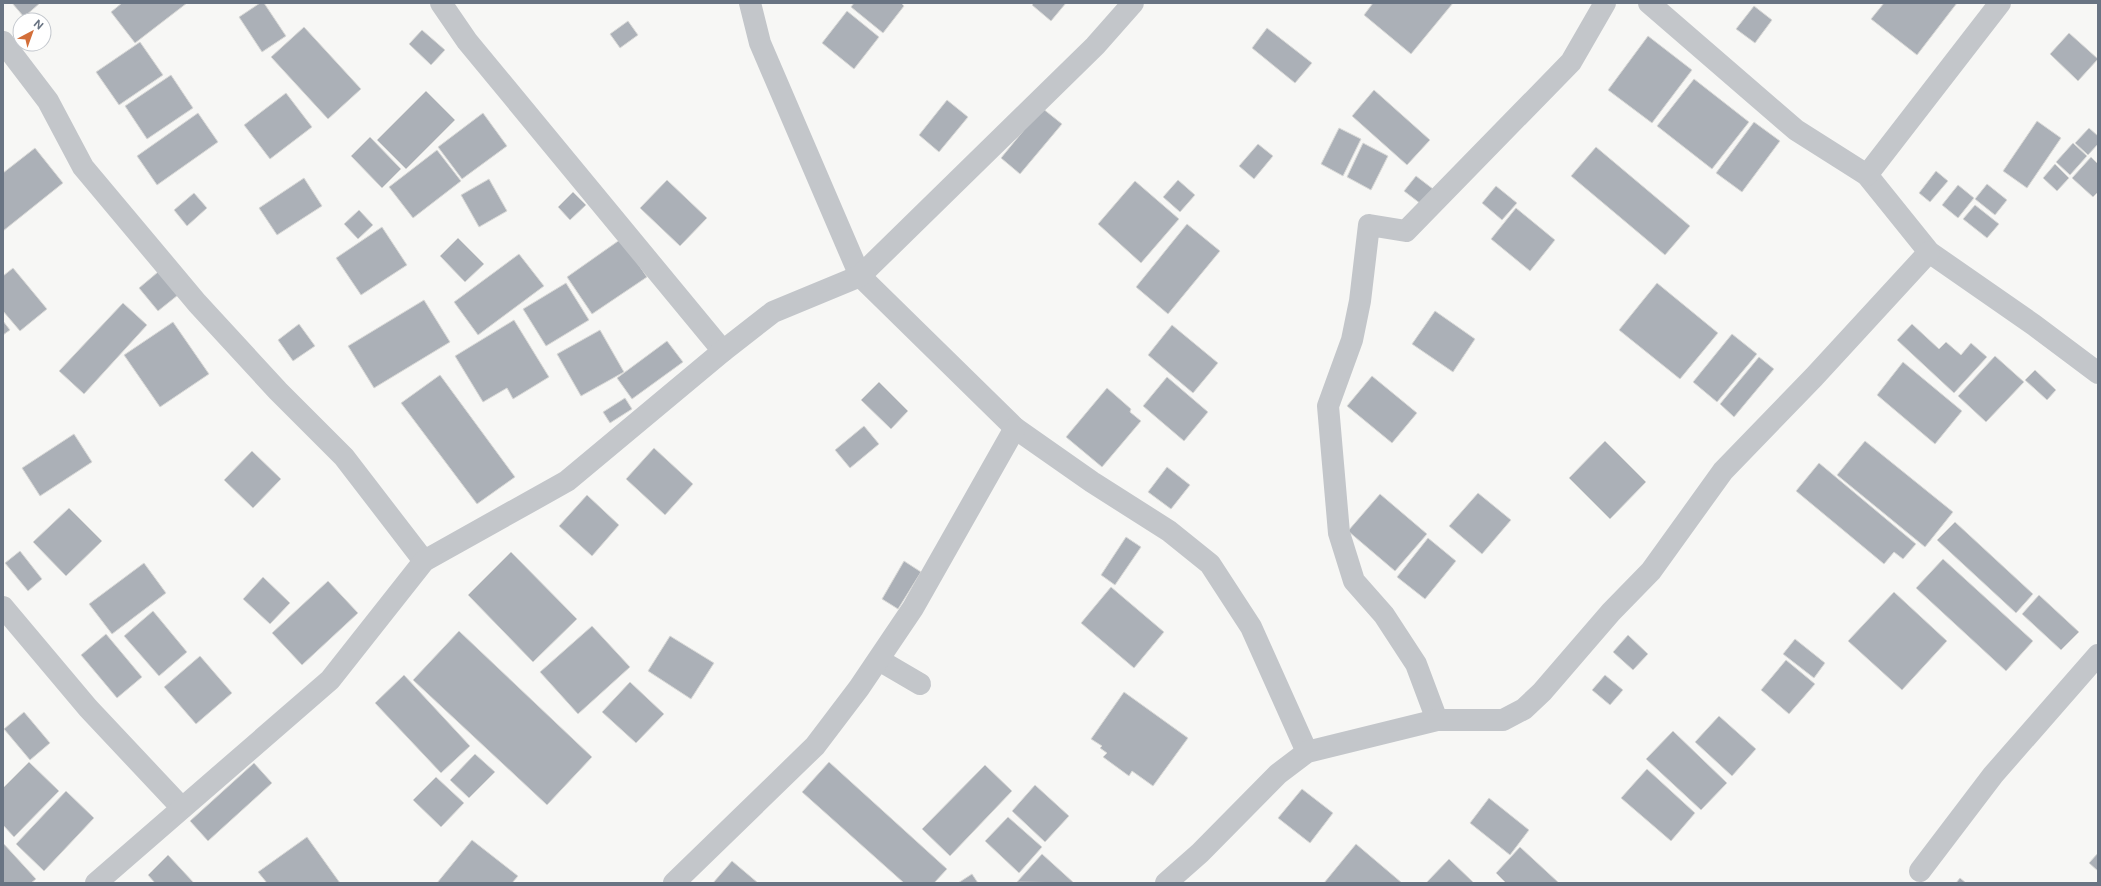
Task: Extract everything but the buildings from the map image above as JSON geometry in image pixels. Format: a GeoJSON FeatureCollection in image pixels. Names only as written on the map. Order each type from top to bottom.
{"type":"FeatureCollection","features":[{"type":"Feature","properties":{"kind":"street"},"geometry":{"type":"LineString","coordinates":[[441,3],[467,41],[723,351]]}},
{"type":"Feature","properties":{"kind":"street"},"geometry":{"type":"LineString","coordinates":[[750,3],[760,43],[860,276],[1015,428],[1092,482],[1169,531],[1210,564],[1251,627],[1307,752]]}},
{"type":"Feature","properties":{"kind":"street"},"geometry":{"type":"LineString","coordinates":[[96,883],[330,680],[424,561],[567,481],[723,351],[773,312],[860,276],[1095,46],[1133,3]]}},
{"type":"Feature","properties":{"kind":"street"},"geometry":{"type":"LineString","coordinates":[[1437,720],[1416,664],[1384,616],[1354,582],[1339,533],[1328,406],[1352,340],[1360,301],[1369,225],[1406,231],[1571,62],[1605,3]]}},
{"type":"Feature","properties":{"kind":"street"},"geometry":{"type":"LineString","coordinates":[[1649,3],[1796,130],[1867,175],[1929,252],[2096,367]]}},
{"type":"Feature","properties":{"kind":"street"},"geometry":{"type":"LineString","coordinates":[[1867,175],[2000,3]]}},
{"type":"Feature","properties":{"kind":"street"},"geometry":{"type":"LineString","coordinates":[[3,42],[48,101],[83,167],[197,303],[278,391],[344,457],[424,561]]}},
{"type":"Feature","properties":{"kind":"street"},"geometry":{"type":"LineString","coordinates":[[1166,883],[1200,853],[1278,774],[1307,752],[1437,720],[1503,720],[1524,709],[1538,696],[1611,612],[1651,571],[1723,471],[1814,377],[1929,252]]}},
{"type":"Feature","properties":{"kind":"street"},"geometry":{"type":"LineString","coordinates":[[674,883],[815,746],[879,660],[913,608],[1015,428]]}},
{"type":"Feature","properties":{"kind":"street"},"geometry":{"type":"LineString","coordinates":[[3,607],[88,708],[182,808]]}},
{"type":"Feature","properties":{"kind":"street"},"geometry":{"type":"LineString","coordinates":[[1920,872],[1994,775],[2098,655]]}},
{"type":"Feature","properties":{"kind":"street"},"geometry":{"type":"LineString","coordinates":[[879,660],[920,684]]}}]}
